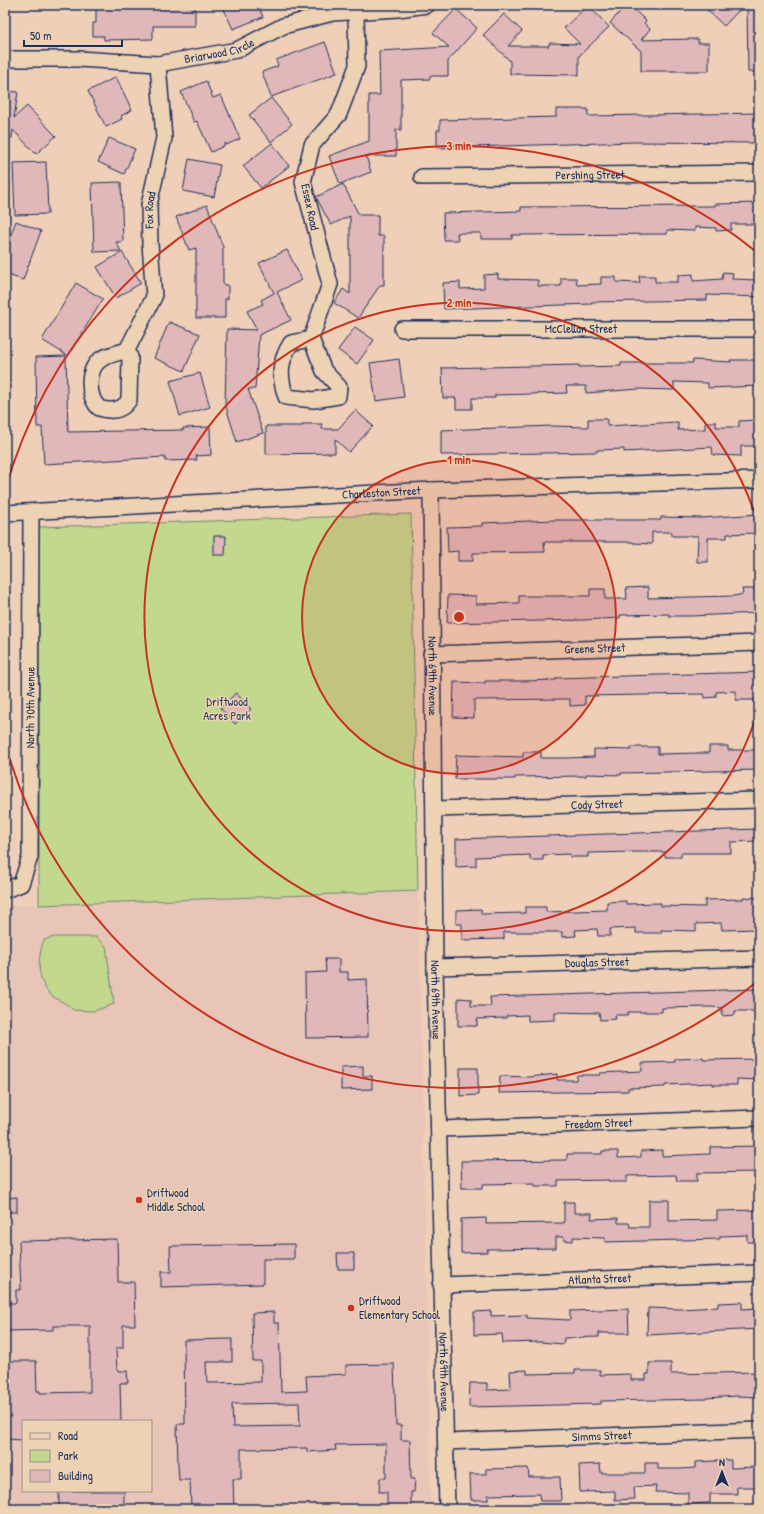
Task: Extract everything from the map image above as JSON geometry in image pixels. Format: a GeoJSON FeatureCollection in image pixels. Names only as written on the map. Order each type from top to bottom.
{"type":"FeatureCollection","features":[{"type":"Feature","properties":{"kind":"street","name":"Briarwood Circle"},"geometry":{"type":"LineString","coordinates":[[5,59],[79,59],[158,64],[237,50],[283,26],[332,13],[398,10],[427,5]]}},
{"type":"Feature","properties":{"kind":"street","name":"Essex Road"},"geometry":{"type":"LineString","coordinates":[[311,339],[330,284],[302,182],[312,145],[339,114],[357,66],[356,12]]}},
{"type":"Feature","properties":{"kind":"street","name":"Fox Road"},"geometry":{"type":"LineString","coordinates":[[127,350],[154,297],[149,205],[164,138],[158,64]]}},
{"type":"Feature","properties":{"kind":"street","name":"Pershing Street"},"geometry":{"type":"LineString","coordinates":[[422,177],[759,172]]}},
{"type":"Feature","properties":{"kind":"street","name":"McClellan Street"},"geometry":{"type":"LineString","coordinates":[[402,329],[759,329]]}},
{"type":"Feature","properties":{"kind":"street"},"geometry":{"type":"LineString","coordinates":[[311,339],[324,371],[339,387],[338,396],[314,400],[286,396],[280,378],[285,352],[290,343],[311,339]]}},
{"type":"Feature","properties":{"kind":"street","name":"Charleston Street"},"geometry":{"type":"LineString","coordinates":[[5,513],[31,513],[431,490],[759,480]]}},
{"type":"Feature","properties":{"kind":"street","name":"North 69th Avenue"},"geometry":{"type":"LineString","coordinates":[[431,490],[435,808],[435,966],[447,1509]]}},
{"type":"Feature","properties":{"kind":"street","name":"North 70th Avenue"},"geometry":{"type":"LineString","coordinates":[[5,890],[21,884],[30,857],[31,513]]}},
{"type":"Feature","properties":{"kind":"street","name":"Greene Street"},"geometry":{"type":"LineString","coordinates":[[432,654],[759,643]]}},
{"type":"Feature","properties":{"kind":"street","name":"Cody Street"},"geometry":{"type":"LineString","coordinates":[[435,808],[759,800]]}},
{"type":"Feature","properties":{"kind":"street","name":"Douglas Street"},"geometry":{"type":"LineString","coordinates":[[435,966],[759,958]]}},
{"type":"Feature","properties":{"kind":"street","name":"Freedom Street"},"geometry":{"type":"LineString","coordinates":[[439,1129],[759,1118]]}},
{"type":"Feature","properties":{"kind":"street","name":"Atlanta Street"},"geometry":{"type":"LineString","coordinates":[[441,1285],[759,1273]]}},
{"type":"Feature","properties":{"kind":"street","name":"Simms Street"},"geometry":{"type":"LineString","coordinates":[[446,1442],[759,1430]]}},
{"type":"Feature","properties":{"kind":"shaded area"},"geometry":{"type":"Polygon","coordinates":[[[418,891],[431,1509],[5,1509],[5,906],[418,891]]]}},
{"type":"Feature","properties":{"kind":"green space","name":"Driftwood Acres Park"},"geometry":{"type":"Polygon","coordinates":[[[411,514],[418,891],[39,905],[39,527],[411,514]]]}},
{"type":"Feature","properties":{"kind":"green space"},"geometry":{"type":"Polygon","coordinates":[[[54,937],[96,937],[106,946],[114,1004],[94,1011],[73,1010],[52,996],[43,984],[39,970],[39,962],[44,940],[54,937]]]}},
{"type":"Feature","properties":{"kind":"building"},"geometry":{"type":"Polygon","coordinates":[[[195,5],[195,26],[153,26],[153,39],[104,40],[104,36],[93,36],[93,23],[96,23],[96,7],[195,5]]]}},
{"type":"Feature","properties":{"kind":"building"},"geometry":{"type":"Polygon","coordinates":[[[222,5],[258,5],[263,17],[233,29],[222,5]]]}},
{"type":"Feature","properties":{"kind":"building"},"geometry":{"type":"Polygon","coordinates":[[[588,5],[609,27],[579,56],[579,75],[510,74],[510,61],[483,35],[504,14],[522,31],[508,46],[549,46],[549,43],[580,44],[564,28],[588,5]]]}},
{"type":"Feature","properties":{"kind":"building"},"geometry":{"type":"Polygon","coordinates":[[[626,5],[629,5],[646,21],[644,23],[650,29],[641,40],[698,39],[698,43],[709,43],[709,71],[641,71],[641,51],[610,23],[626,5]]]}},
{"type":"Feature","properties":{"kind":"building"},"geometry":{"type":"Polygon","coordinates":[[[702,5],[744,5],[724,26],[702,5]]]}},
{"type":"Feature","properties":{"kind":"building"},"geometry":{"type":"Polygon","coordinates":[[[747,5],[759,5],[759,72],[748,72],[747,5]]]}},
{"type":"Feature","properties":{"kind":"building"},"geometry":{"type":"Polygon","coordinates":[[[456,9],[477,28],[448,61],[448,76],[430,76],[430,79],[401,80],[401,130],[396,130],[396,156],[366,156],[371,172],[340,184],[329,156],[369,141],[369,95],[380,95],[379,51],[449,47],[433,33],[456,9]]]}},
{"type":"Feature","properties":{"kind":"building"},"geometry":{"type":"Polygon","coordinates":[[[325,42],[337,73],[271,97],[262,72],[278,66],[276,60],[325,42]]]}},
{"type":"Feature","properties":{"kind":"building"},"geometry":{"type":"Polygon","coordinates":[[[116,77],[132,110],[121,116],[122,119],[106,127],[88,91],[116,77]]]}},
{"type":"Feature","properties":{"kind":"building"},"geometry":{"type":"Polygon","coordinates":[[[206,81],[213,98],[221,95],[240,139],[226,145],[225,143],[224,146],[211,152],[197,121],[194,122],[181,92],[206,81]]]}},
{"type":"Feature","properties":{"kind":"building"},"geometry":{"type":"Polygon","coordinates":[[[5,91],[18,92],[14,118],[27,106],[56,136],[36,154],[13,130],[12,138],[5,138],[5,91]]]}},
{"type":"Feature","properties":{"kind":"building"},"geometry":{"type":"Polygon","coordinates":[[[271,98],[292,124],[271,142],[249,115],[271,98]]]}},
{"type":"Feature","properties":{"kind":"building"},"geometry":{"type":"Polygon","coordinates":[[[556,109],[588,109],[588,116],[759,113],[759,143],[635,142],[437,148],[437,130],[440,130],[440,120],[556,117],[556,109]]]}},
{"type":"Feature","properties":{"kind":"building"},"geometry":{"type":"Polygon","coordinates":[[[109,138],[135,149],[124,174],[98,162],[109,138]]]}},
{"type":"Feature","properties":{"kind":"building"},"geometry":{"type":"Polygon","coordinates":[[[272,143],[289,166],[261,188],[243,166],[272,143]]]}},
{"type":"Feature","properties":{"kind":"building"},"geometry":{"type":"Polygon","coordinates":[[[189,159],[220,165],[214,197],[183,191],[189,159]]]}},
{"type":"Feature","properties":{"kind":"building"},"geometry":{"type":"Polygon","coordinates":[[[46,162],[48,214],[15,215],[13,163],[46,162]]]}},
{"type":"Feature","properties":{"kind":"building"},"geometry":{"type":"Polygon","coordinates":[[[121,182],[123,242],[116,242],[121,251],[94,252],[92,183],[121,182]]]}},
{"type":"Feature","properties":{"kind":"building"},"geometry":{"type":"Polygon","coordinates":[[[343,184],[359,215],[378,215],[378,236],[384,236],[384,285],[380,285],[358,318],[334,303],[343,289],[350,294],[350,216],[331,225],[316,197],[343,184]]]}},
{"type":"Feature","properties":{"kind":"building"},"geometry":{"type":"Polygon","coordinates":[[[759,203],[759,224],[731,224],[731,230],[716,231],[716,228],[695,227],[695,231],[667,230],[667,234],[512,235],[512,239],[481,239],[481,233],[457,233],[458,240],[444,240],[443,213],[521,211],[521,207],[715,206],[715,204],[759,203]]]}},
{"type":"Feature","properties":{"kind":"building"},"geometry":{"type":"Polygon","coordinates":[[[207,205],[223,247],[223,285],[228,285],[228,299],[225,299],[225,318],[196,318],[196,248],[189,250],[176,217],[207,205]]]}},
{"type":"Feature","properties":{"kind":"building"},"geometry":{"type":"Polygon","coordinates":[[[16,221],[41,231],[23,280],[5,274],[5,250],[16,221]]]}},
{"type":"Feature","properties":{"kind":"building"},"geometry":{"type":"Polygon","coordinates":[[[287,250],[302,280],[277,292],[291,320],[259,335],[255,389],[248,389],[263,433],[237,442],[225,404],[227,329],[257,330],[247,311],[263,304],[261,300],[274,293],[259,263],[287,250]]]}},
{"type":"Feature","properties":{"kind":"building"},"geometry":{"type":"Polygon","coordinates":[[[122,252],[141,283],[116,298],[97,267],[122,252]]]}},
{"type":"Feature","properties":{"kind":"building"},"geometry":{"type":"Polygon","coordinates":[[[723,272],[733,273],[732,279],[759,280],[759,297],[707,295],[707,300],[591,302],[591,304],[444,309],[443,283],[460,282],[460,289],[484,288],[484,275],[498,274],[498,279],[538,280],[538,286],[561,286],[561,278],[576,278],[577,285],[601,284],[601,277],[616,277],[616,282],[640,283],[639,276],[655,276],[655,282],[678,282],[678,275],[693,274],[693,281],[722,279],[723,272]]]}},
{"type":"Feature","properties":{"kind":"building"},"geometry":{"type":"Polygon","coordinates":[[[76,283],[103,299],[68,356],[42,340],[76,283]]]}},
{"type":"Feature","properties":{"kind":"building"},"geometry":{"type":"Polygon","coordinates":[[[169,322],[200,334],[184,371],[154,358],[169,322]]]}},
{"type":"Feature","properties":{"kind":"building"},"geometry":{"type":"Polygon","coordinates":[[[355,327],[374,340],[357,364],[338,350],[355,327]]]}},
{"type":"Feature","properties":{"kind":"building"},"geometry":{"type":"Polygon","coordinates":[[[66,356],[68,432],[184,430],[183,428],[210,427],[211,455],[196,456],[197,460],[165,461],[165,457],[44,464],[42,427],[37,427],[36,357],[66,356]]]}},
{"type":"Feature","properties":{"kind":"building"},"geometry":{"type":"Polygon","coordinates":[[[399,359],[404,397],[376,401],[370,363],[399,359]]]}},
{"type":"Feature","properties":{"kind":"building"},"geometry":{"type":"Polygon","coordinates":[[[693,360],[731,362],[730,360],[758,360],[759,386],[708,388],[708,383],[674,382],[674,390],[639,389],[586,393],[586,386],[566,386],[567,393],[495,395],[495,398],[472,398],[472,409],[456,409],[456,398],[443,398],[442,368],[579,365],[579,367],[621,366],[621,363],[693,363],[693,360]]]}},
{"type":"Feature","properties":{"kind":"building"},"geometry":{"type":"Polygon","coordinates":[[[200,373],[210,407],[180,416],[170,381],[200,373]]]}},
{"type":"Feature","properties":{"kind":"building"},"geometry":{"type":"Polygon","coordinates":[[[355,410],[373,426],[349,452],[335,439],[335,453],[266,454],[266,426],[303,426],[303,424],[322,424],[322,429],[338,429],[355,410]]]}},
{"type":"Feature","properties":{"kind":"building"},"geometry":{"type":"Polygon","coordinates":[[[588,419],[607,419],[607,426],[678,422],[678,430],[705,429],[705,422],[716,422],[716,427],[739,427],[739,421],[758,420],[758,446],[741,446],[741,456],[713,455],[712,447],[624,452],[624,449],[597,450],[597,452],[441,455],[441,430],[553,426],[588,427],[588,419]]]}},
{"type":"Feature","properties":{"kind":"building"},"geometry":{"type":"Polygon","coordinates":[[[759,514],[759,533],[727,534],[727,538],[708,538],[708,562],[697,562],[698,536],[672,536],[672,532],[652,532],[652,544],[633,542],[544,542],[545,552],[473,553],[473,561],[458,561],[458,551],[448,552],[447,527],[482,526],[482,523],[554,520],[661,520],[661,517],[701,518],[759,514]]]}},
{"type":"Feature","properties":{"kind":"building"},"geometry":{"type":"Polygon","coordinates":[[[214,536],[226,536],[225,555],[214,555],[214,536]]]}},
{"type":"Feature","properties":{"kind":"building"},"geometry":{"type":"Polygon","coordinates":[[[648,587],[648,598],[734,596],[743,594],[742,589],[755,589],[755,595],[759,595],[759,613],[691,616],[669,616],[669,614],[620,615],[620,618],[583,620],[447,623],[448,595],[476,596],[476,604],[519,603],[519,596],[590,596],[590,589],[605,589],[605,599],[627,599],[626,588],[648,587]]]}},
{"type":"Feature","properties":{"kind":"building"},"geometry":{"type":"Polygon","coordinates":[[[759,672],[759,700],[736,700],[736,691],[716,692],[716,697],[705,698],[704,694],[585,696],[585,705],[570,706],[570,699],[474,700],[474,718],[453,717],[454,682],[485,683],[485,681],[556,680],[556,678],[759,672]]]}},
{"type":"Feature","properties":{"kind":"building"},"geometry":{"type":"Polygon","coordinates":[[[236,693],[251,709],[235,724],[220,708],[236,693]]]}},
{"type":"Feature","properties":{"kind":"building"},"geometry":{"type":"Polygon","coordinates":[[[709,746],[728,746],[728,750],[759,750],[759,770],[621,773],[621,775],[586,774],[586,776],[515,777],[515,779],[455,779],[456,755],[523,757],[523,752],[541,752],[541,758],[594,757],[594,749],[631,750],[631,747],[658,747],[658,754],[709,753],[709,746]]]}},
{"type":"Feature","properties":{"kind":"building"},"geometry":{"type":"Polygon","coordinates":[[[759,829],[759,841],[731,842],[731,853],[681,853],[681,857],[665,857],[665,852],[588,853],[588,857],[570,857],[570,854],[543,855],[543,860],[530,860],[530,855],[476,857],[476,866],[456,867],[456,839],[759,829]]]}},
{"type":"Feature","properties":{"kind":"building"},"geometry":{"type":"Polygon","coordinates":[[[743,897],[759,898],[759,929],[722,930],[721,923],[696,924],[696,931],[661,930],[661,933],[636,933],[636,928],[610,929],[610,936],[598,936],[597,929],[575,930],[576,936],[562,937],[562,932],[504,932],[504,939],[462,940],[462,924],[456,924],[456,910],[481,909],[481,914],[525,913],[525,907],[546,907],[546,912],[607,910],[607,902],[626,901],[626,904],[661,903],[661,906],[705,907],[705,900],[743,899],[743,897]]]}},
{"type":"Feature","properties":{"kind":"building"},"geometry":{"type":"Polygon","coordinates":[[[325,959],[339,959],[339,972],[348,972],[348,980],[367,979],[368,1037],[306,1038],[305,973],[326,972],[325,959]]]}},
{"type":"Feature","properties":{"kind":"building"},"geometry":{"type":"Polygon","coordinates":[[[759,989],[759,1011],[735,1011],[735,1015],[722,1016],[722,1008],[711,1007],[662,1008],[662,1012],[628,1012],[628,1015],[615,1015],[616,1019],[600,1020],[599,1013],[555,1012],[555,1020],[528,1021],[528,1015],[506,1016],[506,1018],[477,1019],[477,1026],[458,1026],[458,998],[471,999],[471,1006],[491,1006],[490,997],[759,989]]]}},
{"type":"Feature","properties":{"kind":"building"},"geometry":{"type":"Polygon","coordinates":[[[703,1058],[703,1060],[759,1059],[759,1080],[737,1079],[737,1085],[713,1085],[713,1083],[665,1085],[665,1087],[628,1088],[628,1091],[499,1093],[500,1076],[529,1077],[557,1074],[557,1080],[576,1080],[577,1075],[600,1075],[600,1073],[642,1071],[642,1063],[675,1062],[675,1059],[703,1058]]]}},
{"type":"Feature","properties":{"kind":"building"},"geometry":{"type":"Polygon","coordinates":[[[363,1066],[363,1076],[372,1076],[372,1089],[341,1090],[341,1067],[363,1066]]]}},
{"type":"Feature","properties":{"kind":"building"},"geometry":{"type":"Polygon","coordinates":[[[460,1068],[478,1068],[478,1095],[460,1096],[460,1068]]]}},
{"type":"Feature","properties":{"kind":"building"},"geometry":{"type":"Polygon","coordinates":[[[759,1146],[759,1172],[697,1173],[697,1181],[677,1181],[676,1175],[627,1176],[627,1182],[609,1182],[609,1180],[558,1181],[558,1186],[535,1186],[535,1183],[483,1184],[483,1188],[462,1188],[461,1161],[567,1160],[567,1154],[602,1154],[602,1151],[618,1151],[618,1158],[641,1157],[641,1151],[662,1150],[662,1156],[710,1154],[710,1147],[759,1146]]]}},
{"type":"Feature","properties":{"kind":"building"},"geometry":{"type":"Polygon","coordinates":[[[17,1197],[17,1212],[5,1212],[5,1198],[17,1197]]]}},
{"type":"Feature","properties":{"kind":"building"},"geometry":{"type":"Polygon","coordinates":[[[649,1200],[669,1200],[669,1221],[717,1220],[717,1211],[759,1210],[759,1242],[747,1242],[747,1235],[720,1236],[720,1239],[605,1242],[605,1238],[573,1237],[573,1241],[564,1240],[564,1237],[556,1237],[556,1248],[487,1249],[487,1252],[461,1253],[461,1219],[486,1218],[486,1224],[564,1223],[564,1202],[574,1202],[574,1213],[592,1213],[591,1219],[618,1218],[618,1223],[629,1223],[630,1227],[649,1227],[649,1200]]]}},
{"type":"Feature","properties":{"kind":"building"},"geometry":{"type":"Polygon","coordinates":[[[117,1239],[118,1282],[134,1282],[135,1325],[123,1325],[123,1348],[116,1348],[117,1371],[127,1371],[128,1383],[120,1383],[121,1420],[22,1420],[22,1440],[5,1439],[5,1361],[36,1361],[37,1391],[40,1391],[40,1393],[90,1392],[90,1326],[53,1326],[53,1330],[5,1331],[5,1303],[16,1303],[16,1290],[21,1290],[19,1241],[117,1239]]]}},
{"type":"Feature","properties":{"kind":"building"},"geometry":{"type":"Polygon","coordinates":[[[294,1244],[294,1259],[263,1259],[263,1284],[161,1287],[161,1272],[171,1272],[170,1246],[294,1244]]]}},
{"type":"Feature","properties":{"kind":"building"},"geometry":{"type":"Polygon","coordinates":[[[337,1253],[354,1253],[354,1269],[338,1269],[337,1253]]]}},
{"type":"Feature","properties":{"kind":"building"},"geometry":{"type":"Polygon","coordinates":[[[742,1302],[742,1309],[757,1308],[759,1329],[647,1335],[648,1308],[680,1309],[718,1307],[718,1303],[742,1302]]]}},
{"type":"Feature","properties":{"kind":"building"},"geometry":{"type":"Polygon","coordinates":[[[628,1309],[629,1333],[599,1333],[599,1337],[564,1338],[563,1344],[540,1342],[503,1343],[502,1334],[474,1335],[474,1312],[491,1311],[491,1316],[527,1315],[527,1318],[570,1320],[570,1311],[628,1309]]]}},
{"type":"Feature","properties":{"kind":"building"},"geometry":{"type":"Polygon","coordinates":[[[274,1312],[274,1323],[279,1323],[281,1392],[307,1391],[306,1376],[346,1374],[346,1365],[394,1364],[396,1425],[401,1425],[401,1440],[410,1440],[411,1479],[415,1479],[414,1492],[411,1492],[411,1509],[387,1509],[387,1492],[379,1492],[380,1478],[386,1478],[386,1444],[335,1445],[336,1450],[307,1452],[307,1448],[241,1449],[241,1479],[233,1479],[234,1509],[191,1509],[190,1480],[179,1480],[178,1464],[177,1424],[185,1424],[184,1340],[232,1339],[232,1362],[206,1362],[207,1383],[261,1382],[261,1361],[253,1361],[252,1313],[274,1312]],[[299,1403],[232,1404],[233,1427],[300,1426],[299,1403]]]}},
{"type":"Feature","properties":{"kind":"building"},"geometry":{"type":"Polygon","coordinates":[[[649,1363],[671,1363],[671,1374],[759,1372],[759,1397],[738,1396],[706,1399],[601,1401],[601,1404],[469,1407],[470,1383],[487,1383],[487,1390],[511,1389],[510,1371],[527,1370],[527,1374],[575,1373],[575,1370],[600,1370],[600,1375],[631,1374],[631,1380],[646,1380],[646,1374],[649,1374],[649,1363]]]}},
{"type":"Feature","properties":{"kind":"building"},"geometry":{"type":"Polygon","coordinates":[[[731,1460],[731,1468],[759,1467],[759,1487],[737,1487],[737,1494],[710,1494],[710,1503],[688,1504],[688,1493],[655,1492],[656,1486],[634,1487],[635,1499],[615,1500],[615,1491],[580,1492],[579,1465],[600,1464],[601,1473],[645,1473],[645,1463],[658,1463],[658,1469],[680,1469],[696,1468],[696,1462],[731,1460]]]}},
{"type":"Feature","properties":{"kind":"building"},"geometry":{"type":"Polygon","coordinates":[[[528,1468],[529,1477],[560,1477],[561,1501],[540,1501],[539,1494],[488,1495],[488,1500],[471,1500],[470,1474],[486,1474],[486,1469],[528,1468]]]}},
{"type":"Feature","properties":{"kind":"building"},"geometry":{"type":"Polygon","coordinates":[[[59,1492],[124,1492],[124,1509],[59,1509],[59,1492]]]}},
{"type":"Feature","properties":{"kind":"place","name":"Driftwood Middle School"},"geometry":{"type":"Point","coordinates":[139,1200]}},
{"type":"Feature","properties":{"kind":"place","name":"Driftwood Elementary School"},"geometry":{"type":"Point","coordinates":[351,1308]}}]}
